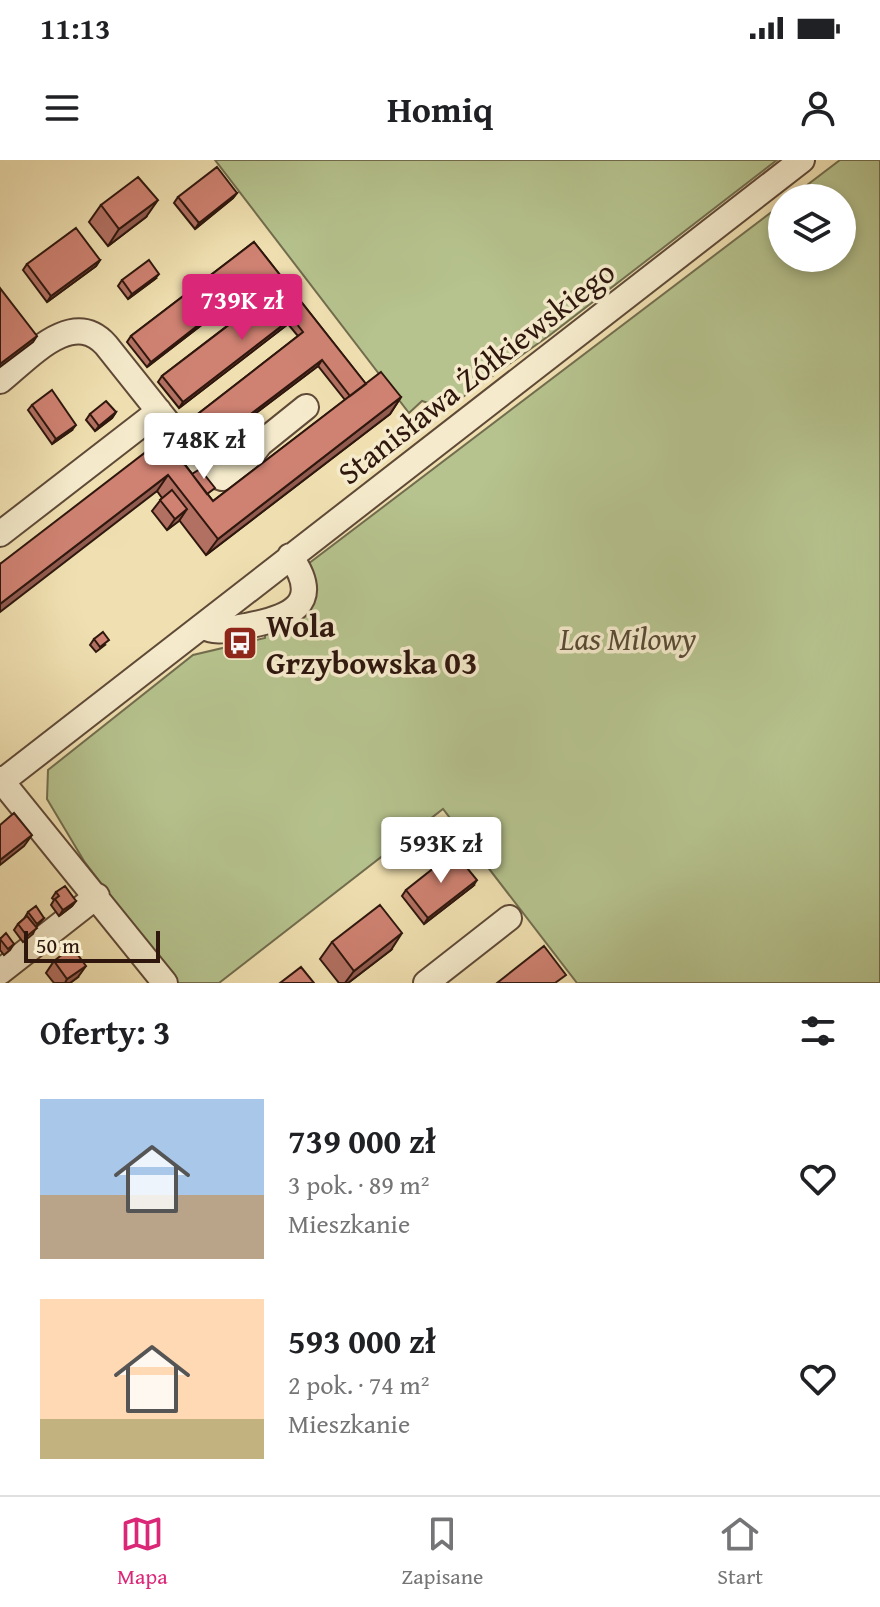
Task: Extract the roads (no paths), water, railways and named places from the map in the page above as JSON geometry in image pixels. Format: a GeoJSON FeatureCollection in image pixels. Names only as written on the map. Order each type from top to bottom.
{"type":"FeatureCollection","features":[{"type":"Feature","properties":{"kind":"street","name":"Stanisława Żółkiewskiego"},"geometry":{"type":"LineString","coordinates":[[3,774],[203,626],[802,160]]}},
{"type":"Feature","properties":{"kind":"street"},"geometry":{"type":"LineString","coordinates":[[0,381],[60,335],[81,331],[101,339],[208,473],[222,478],[240,471],[260,444],[306,407]]}},
{"type":"Feature","properties":{"kind":"street"},"geometry":{"type":"LineString","coordinates":[[0,534],[159,411]]}},
{"type":"Feature","properties":{"kind":"street"},"geometry":{"type":"LineString","coordinates":[[203,626],[218,631],[271,622],[290,613],[301,598],[303,585],[290,556]]}},
{"type":"Feature","properties":{"kind":"street"},"geometry":{"type":"LineString","coordinates":[[3,774],[165,983]]}},
{"type":"Feature","properties":{"kind":"street"},"geometry":{"type":"LineString","coordinates":[[0,972],[97,896]]}},
{"type":"Feature","properties":{"kind":"street"},"geometry":{"type":"LineString","coordinates":[[426,983],[509,918]]}},
{"type":"Feature","properties":{"kind":"place","name":"Wola Grzybowska 03"},"geometry":{"type":"Point","coordinates":[240,643]}},
{"type":"Feature","properties":{"kind":"park label","name":"Las Milowy"},"geometry":{"type":"Point","coordinates":[628,638]}}]}
